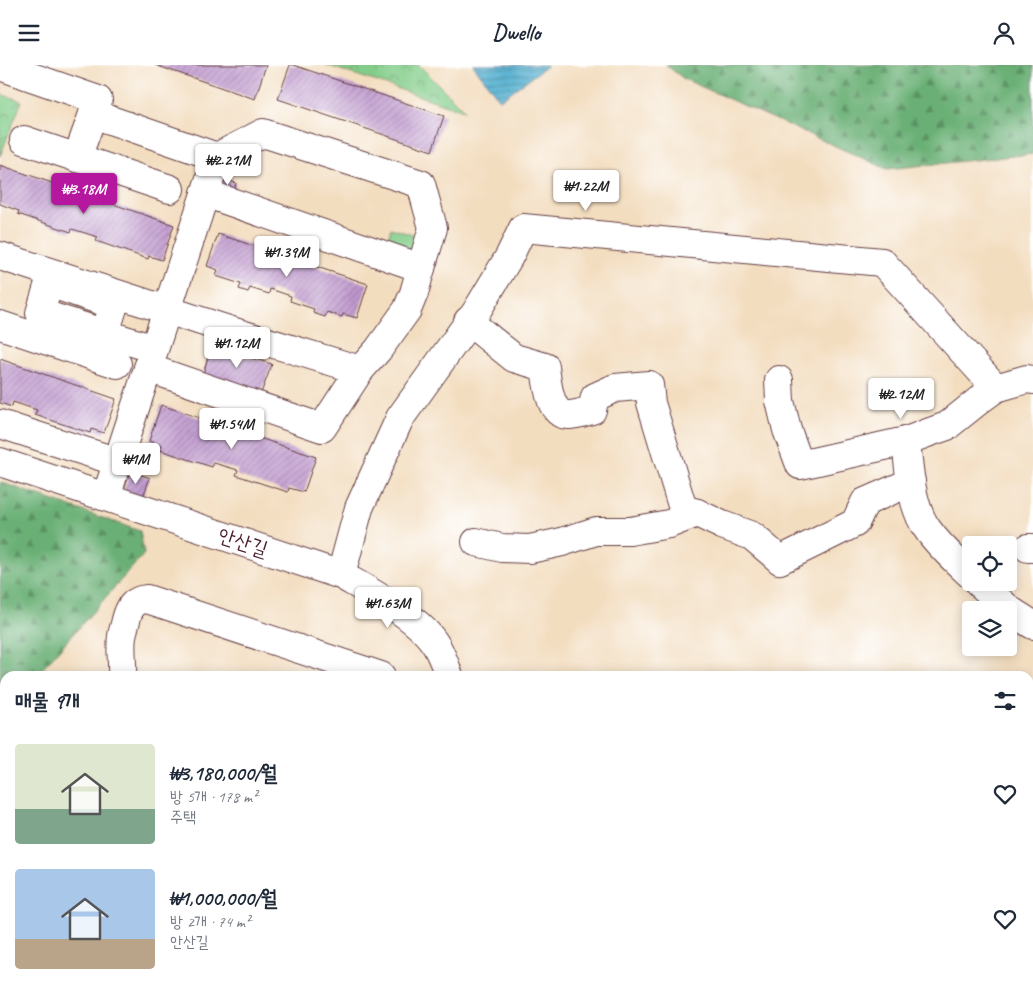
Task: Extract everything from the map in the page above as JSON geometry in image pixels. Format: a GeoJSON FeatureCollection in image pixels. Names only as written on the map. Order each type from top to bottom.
{"type":"FeatureCollection","features":[{"type":"Feature","properties":{"kind":"street"},"geometry":{"type":"LineString","coordinates":[[0,66],[98,100],[77,158]]}},
{"type":"Feature","properties":{"kind":"street"},"geometry":{"type":"LineString","coordinates":[[93,115],[217,157]]}},
{"type":"Feature","properties":{"kind":"street"},"geometry":{"type":"LineString","coordinates":[[105,333],[151,359],[322,428],[360,370],[407,310],[414,293],[433,228],[421,184],[263,133],[217,157],[167,309],[151,359],[118,462],[106,497]]}},
{"type":"Feature","properties":{"kind":"street"},"geometry":{"type":"LineString","coordinates":[[24,139],[170,189]]}},
{"type":"Feature","properties":{"kind":"street"},"geometry":{"type":"LineString","coordinates":[[205,193],[421,268]]}},
{"type":"Feature","properties":{"kind":"street"},"geometry":{"type":"LineString","coordinates":[[341,575],[359,508],[400,418],[476,312],[509,257],[523,228],[882,262],[996,388]]}},
{"type":"Feature","properties":{"kind":"street"},"geometry":{"type":"LineString","coordinates":[[0,256],[238,333],[360,370]]}},
{"type":"Feature","properties":{"kind":"street"},"geometry":{"type":"LineString","coordinates":[[40,269],[10,328],[117,364]]}},
{"type":"Feature","properties":{"kind":"street"},"geometry":{"type":"LineString","coordinates":[[468,321],[514,358],[545,367],[551,400],[558,412],[566,416],[592,410],[595,397],[615,387],[649,385],[651,403],[682,509],[697,513],[752,536],[780,560],[855,523],[865,502],[911,482]]}},
{"type":"Feature","properties":{"kind":"street"},"geometry":{"type":"LineString","coordinates":[[779,380],[780,401],[787,430],[800,465],[906,441],[947,426],[996,388],[1027,379],[1033,380]]}},
{"type":"Feature","properties":{"kind":"street"},"geometry":{"type":"LineString","coordinates":[[0,424],[118,462]]}},
{"type":"Feature","properties":{"kind":"street"},"geometry":{"type":"LineString","coordinates":[[906,441],[911,482],[918,510],[927,529],[962,566]]}},
{"type":"Feature","properties":{"kind":"street","name":"안산길"},"geometry":{"type":"LineString","coordinates":[[0,462],[341,575],[387,602],[421,626],[437,647],[447,671]]}},
{"type":"Feature","properties":{"kind":"street"},"geometry":{"type":"LineString","coordinates":[[476,542],[502,548],[530,549],[562,542],[596,531],[630,531],[669,524],[697,513]]}},
{"type":"Feature","properties":{"kind":"street"},"geometry":{"type":"LineString","coordinates":[[989,591],[1011,611],[1033,625]]}},
{"type":"Feature","properties":{"kind":"street"},"geometry":{"type":"LineString","coordinates":[[122,671],[122,635],[131,606],[140,599],[146,599],[366,671]]}},
{"type":"Feature","properties":{"kind":"green space"},"geometry":{"type":"Polygon","coordinates":[[[326,65],[419,65],[465,111],[326,65]]]}},
{"type":"Feature","properties":{"kind":"green space"},"geometry":{"type":"Polygon","coordinates":[[[666,65],[1033,65],[1033,154],[887,169],[684,79],[666,65]]]}},
{"type":"Feature","properties":{"kind":"green space"},"geometry":{"type":"Polygon","coordinates":[[[0,94],[22,101],[0,156],[0,94]]]}},
{"type":"Feature","properties":{"kind":"green space"},"geometry":{"type":"Polygon","coordinates":[[[391,228],[419,237],[410,256],[385,248],[391,228]]]}},
{"type":"Feature","properties":{"kind":"green space"},"geometry":{"type":"Polygon","coordinates":[[[0,482],[140,531],[144,554],[40,671],[0,671],[0,482]]]}},
{"type":"Feature","properties":{"kind":"water"},"geometry":{"type":"Polygon","coordinates":[[[473,65],[548,65],[500,100],[473,65]]]}},
{"type":"Feature","properties":{"kind":"building"},"geometry":{"type":"Polygon","coordinates":[[[155,65],[266,65],[255,99],[155,65]]]}},
{"type":"Feature","properties":{"kind":"building"},"geometry":{"type":"Polygon","coordinates":[[[290,65],[444,116],[432,151],[278,99],[290,65]]]}},
{"type":"Feature","properties":{"kind":"building"},"geometry":{"type":"Polygon","coordinates":[[[0,165],[174,225],[162,260],[149,256],[148,259],[96,241],[98,237],[72,229],[71,232],[18,214],[19,211],[0,204],[0,165]]]}},
{"type":"Feature","properties":{"kind":"building"},"geometry":{"type":"Polygon","coordinates":[[[215,176],[236,183],[232,199],[215,176]]]}},
{"type":"Feature","properties":{"kind":"building"},"geometry":{"type":"Polygon","coordinates":[[[218,234],[368,284],[357,318],[343,314],[342,317],[327,312],[325,317],[313,313],[314,309],[290,301],[291,296],[270,289],[269,294],[250,288],[248,292],[239,289],[241,284],[216,276],[218,270],[207,266],[218,234]]]}},
{"type":"Feature","properties":{"kind":"building"},"geometry":{"type":"Polygon","coordinates":[[[212,344],[237,354],[272,364],[261,393],[203,374],[212,344]]]}},
{"type":"Feature","properties":{"kind":"building"},"geometry":{"type":"Polygon","coordinates":[[[0,359],[116,399],[104,433],[91,429],[90,433],[35,415],[37,410],[13,402],[12,407],[0,403],[0,359]]]}},
{"type":"Feature","properties":{"kind":"building"},"geometry":{"type":"Polygon","coordinates":[[[161,405],[316,457],[304,492],[289,488],[288,492],[236,475],[238,470],[214,463],[212,467],[160,450],[162,445],[149,441],[161,405]]]}},
{"type":"Feature","properties":{"kind":"building"},"geometry":{"type":"Polygon","coordinates":[[[130,471],[150,478],[142,499],[123,492],[130,471]]]}}]}
